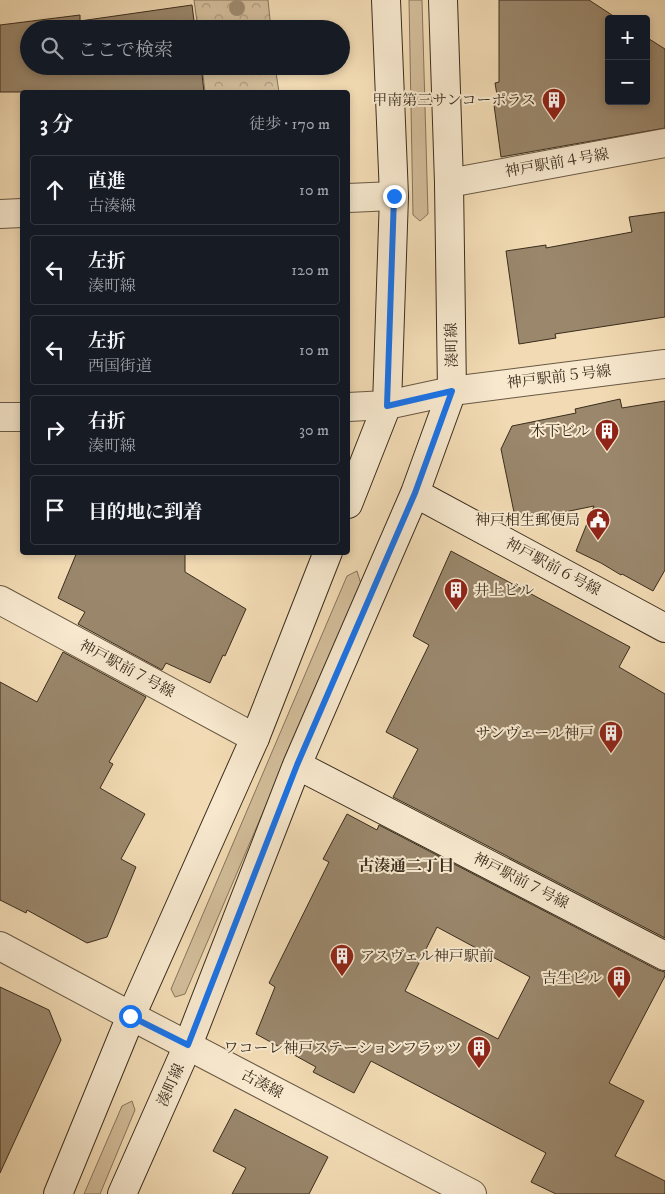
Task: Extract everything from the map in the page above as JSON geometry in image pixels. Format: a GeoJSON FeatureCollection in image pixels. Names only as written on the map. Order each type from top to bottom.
{"type":"FeatureCollection","features":[{"type":"Feature","properties":{"kind":"street"},"geometry":{"type":"LineString","coordinates":[[350,499],[387,406],[394,196],[386,0]]}},
{"type":"Feature","properties":{"kind":"street","name":"湊町線"},"geometry":{"type":"LineString","coordinates":[[122,1194],[188,1045],[297,765],[415,493],[452,391],[449,183],[443,0]]}},
{"type":"Feature","properties":{"kind":"street","name":"神戸駅前４号線"},"geometry":{"type":"LineString","coordinates":[[449,183],[665,144]]}},
{"type":"Feature","properties":{"kind":"street"},"geometry":{"type":"LineString","coordinates":[[350,198],[394,196]]}},
{"type":"Feature","properties":{"kind":"street"},"geometry":{"type":"LineString","coordinates":[[0,214],[20,213]]}},
{"type":"Feature","properties":{"kind":"street","name":"神戸駅前５号線"},"geometry":{"type":"LineString","coordinates":[[387,406],[452,391],[665,364]]}},
{"type":"Feature","properties":{"kind":"street"},"geometry":{"type":"LineString","coordinates":[[350,407],[387,406]]}},
{"type":"Feature","properties":{"kind":"street"},"geometry":{"type":"LineString","coordinates":[[0,418],[20,417]]}},
{"type":"Feature","properties":{"kind":"street","name":"神戸駅前６号線"},"geometry":{"type":"LineString","coordinates":[[415,493],[665,628]]}},
{"type":"Feature","properties":{"kind":"street"},"geometry":{"type":"LineString","coordinates":[[58,1194],[130,1016],[255,738],[327,555]]}},
{"type":"Feature","properties":{"kind":"street","name":"神戸駅前７号線"},"geometry":{"type":"LineString","coordinates":[[0,600],[255,738]]}},
{"type":"Feature","properties":{"kind":"street","name":"神戸駅前７号線"},"geometry":{"type":"LineString","coordinates":[[297,765],[665,956]]}},
{"type":"Feature","properties":{"kind":"street","name":"古湊線"},"geometry":{"type":"LineString","coordinates":[[0,946],[130,1016],[472,1194]]}},
{"type":"Feature","properties":{"kind":"green space"},"geometry":{"type":"Polygon","coordinates":[[[194,0],[268,0],[270,20],[197,20],[194,0]]]}},
{"type":"Feature","properties":{"kind":"green space"},"geometry":{"type":"Polygon","coordinates":[[[409,0],[422,0],[428,214],[420,221],[413,215],[409,0]]]}},
{"type":"Feature","properties":{"kind":"green space"},"geometry":{"type":"Polygon","coordinates":[[[203,75],[276,75],[279,90],[205,90],[203,75]]]}},
{"type":"Feature","properties":{"kind":"green space"},"geometry":{"type":"Polygon","coordinates":[[[357,571],[361,584],[185,994],[175,997],[171,989],[347,576],[357,571]]]}},
{"type":"Feature","properties":{"kind":"green space"},"geometry":{"type":"Polygon","coordinates":[[[132,1101],[135,1110],[100,1194],[84,1194],[122,1106],[132,1101]]]}},
{"type":"Feature","properties":{"kind":"building"},"geometry":{"type":"Polygon","coordinates":[[[499,0],[589,0],[612,15],[605,15],[605,105],[650,105],[650,40],[665,49],[665,128],[501,157],[494,105],[497,95],[495,83],[499,82],[499,0]]]}},
{"type":"Feature","properties":{"kind":"building"},"geometry":{"type":"Polygon","coordinates":[[[192,5],[194,20],[87,20],[192,5]]]}},
{"type":"Feature","properties":{"kind":"building"},"geometry":{"type":"Polygon","coordinates":[[[80,15],[80,20],[40,20],[80,15]]]}},
{"type":"Feature","properties":{"kind":"building"},"geometry":{"type":"Polygon","coordinates":[[[20,22],[20,75],[202,75],[204,90],[20,90],[20,92],[0,92],[0,25],[20,22]]]}},
{"type":"Feature","properties":{"kind":"building"},"geometry":{"type":"Polygon","coordinates":[[[665,212],[665,317],[555,334],[556,338],[519,344],[506,251],[546,245],[546,248],[632,232],[629,217],[665,212]]]}},
{"type":"Feature","properties":{"kind":"building"},"geometry":{"type":"Polygon","coordinates":[[[620,399],[622,408],[665,401],[665,570],[653,591],[576,551],[594,506],[516,522],[501,449],[512,426],[576,413],[575,409],[620,399]]]}},
{"type":"Feature","properties":{"kind":"building"},"geometry":{"type":"Polygon","coordinates":[[[451,551],[630,647],[619,667],[665,694],[665,938],[393,797],[418,749],[386,732],[429,645],[413,636],[451,551]]]}},
{"type":"Feature","properties":{"kind":"building"},"geometry":{"type":"Polygon","coordinates":[[[76,555],[185,555],[185,572],[246,609],[225,656],[223,655],[210,683],[166,663],[162,670],[78,624],[85,612],[58,598],[76,555]]]}},
{"type":"Feature","properties":{"kind":"building"},"geometry":{"type":"Polygon","coordinates":[[[63,652],[146,697],[109,762],[113,764],[100,788],[145,814],[121,859],[136,867],[107,937],[87,943],[27,910],[26,913],[0,900],[0,682],[37,702],[63,652]]]}},
{"type":"Feature","properties":{"kind":"building"},"geometry":{"type":"Polygon","coordinates":[[[347,814],[377,830],[379,825],[665,972],[665,976],[609,1083],[644,1101],[615,1156],[665,1181],[665,1194],[556,1194],[531,1182],[546,1153],[371,1061],[354,1093],[313,1072],[316,1067],[256,1034],[275,987],[269,983],[329,862],[323,859],[347,814]],[[437,927],[405,991],[498,1039],[530,977],[437,927]]]}},
{"type":"Feature","properties":{"kind":"building"},"geometry":{"type":"Polygon","coordinates":[[[0,987],[49,1010],[61,1040],[0,1173],[0,987]]]}},
{"type":"Feature","properties":{"kind":"building"},"geometry":{"type":"Polygon","coordinates":[[[235,1109],[328,1157],[309,1194],[232,1194],[246,1168],[213,1151],[235,1109]]]}},
{"type":"Feature","properties":{"kind":"place","name":"甲南第三サンコーポラス"},"geometry":{"type":"Point","coordinates":[554,121]}},
{"type":"Feature","properties":{"kind":"place","name":"木下ビル"},"geometry":{"type":"Point","coordinates":[607,452]}},
{"type":"Feature","properties":{"kind":"place","name":"神戸相生郵便局"},"geometry":{"type":"Point","coordinates":[598,541]}},
{"type":"Feature","properties":{"kind":"place","name":"井上ビル"},"geometry":{"type":"Point","coordinates":[456,611]}},
{"type":"Feature","properties":{"kind":"place","name":"サンヴェール神戸"},"geometry":{"type":"Point","coordinates":[611,754]}},
{"type":"Feature","properties":{"kind":"place","name":"アスヴェル神戸駅前"},"geometry":{"type":"Point","coordinates":[342,977]}},
{"type":"Feature","properties":{"kind":"place","name":"吉生ビル"},"geometry":{"type":"Point","coordinates":[619,999]}},
{"type":"Feature","properties":{"kind":"place","name":"ワコーレ神戸ステーションフラッツ"},"geometry":{"type":"Point","coordinates":[479,1069]}},
{"type":"Feature","properties":{"kind":"district","name":"古湊通二丁目"},"geometry":{"type":"Point","coordinates":[406,866]}},
{"type":"Feature","properties":{"kind":"route"},"geometry":{"type":"LineString","coordinates":[[130,1016],[188,1045],[297,765],[415,493],[452,391],[387,406],[394,196]]}}]}
